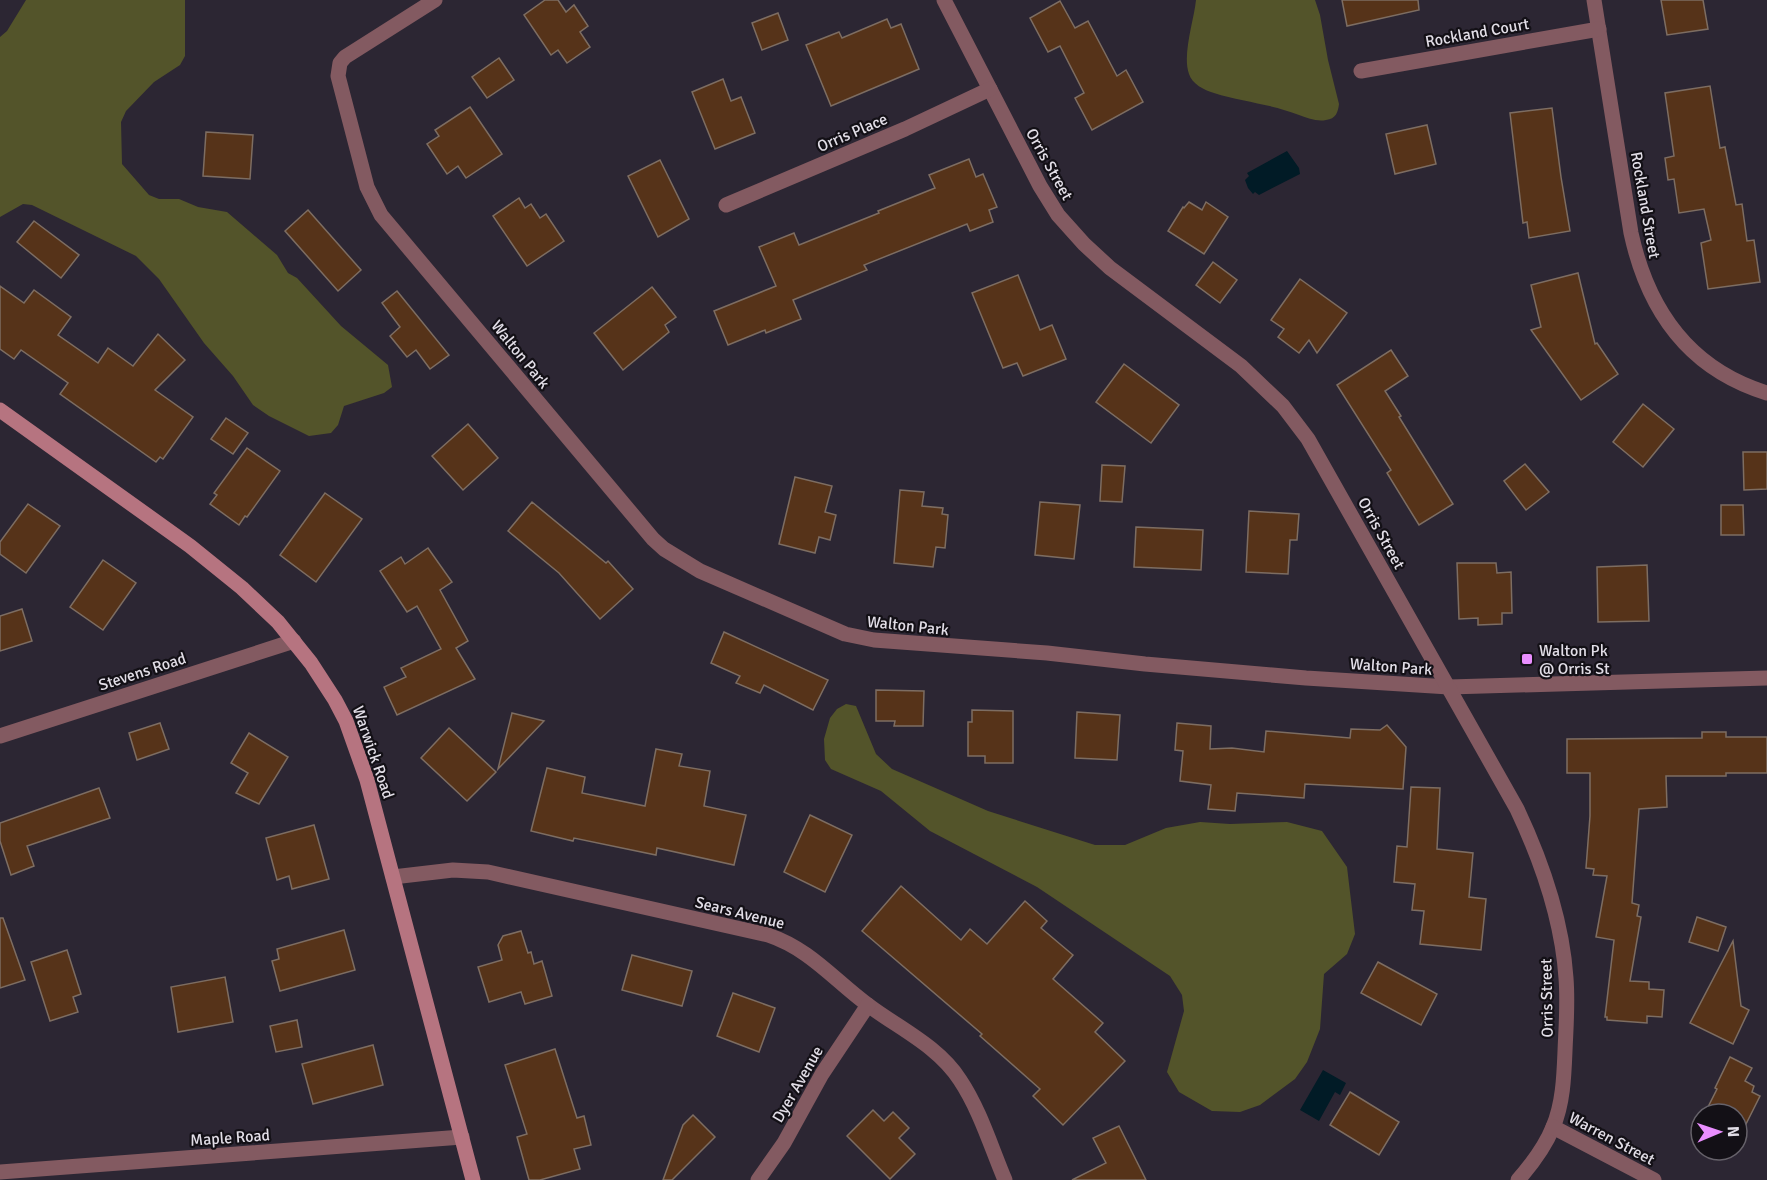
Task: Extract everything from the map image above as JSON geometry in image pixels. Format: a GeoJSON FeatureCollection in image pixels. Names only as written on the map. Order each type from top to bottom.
{"type":"FeatureCollection","features":[{"type":"Feature","properties":{"kind":"main road","name":"Warwick Road"},"geometry":{"type":"LineString","coordinates":[[0,410],[219,568],[270,614],[324,681],[346,721],[367,780],[473,1180]]}},
{"type":"Feature","properties":{"kind":"street","name":"Walton Park"},"geometry":{"type":"LineString","coordinates":[[435,0],[342,59],[338,67],[338,76],[367,187],[381,215],[613,494],[653,539],[682,561],[770,603],[858,638],[930,646],[1047,653],[1306,678],[1449,687],[1767,678]]}},
{"type":"Feature","properties":{"kind":"street","name":"Orris Street"},"geometry":{"type":"LineString","coordinates":[[944,0],[1040,186],[1070,230],[1110,268],[1241,366],[1283,406],[1317,453],[1525,827],[1546,879],[1556,914],[1563,952],[1567,1006],[1560,1106],[1554,1127],[1538,1156],[1518,1180]]}},
{"type":"Feature","properties":{"kind":"street","name":"Rockland Street"},"geometry":{"type":"LineString","coordinates":[[1594,0],[1631,233],[1647,289],[1667,322],[1692,350],[1723,374],[1739,383],[1767,393]]}},
{"type":"Feature","properties":{"kind":"street","name":"Rockland Court"},"geometry":{"type":"LineString","coordinates":[[1361,71],[1599,29]]}},
{"type":"Feature","properties":{"kind":"street","name":"Orris Place"},"geometry":{"type":"LineString","coordinates":[[726,205],[905,129],[990,89]]}},
{"type":"Feature","properties":{"kind":"street","name":"Stevens Road"},"geometry":{"type":"LineString","coordinates":[[0,736],[294,641]]}},
{"type":"Feature","properties":{"kind":"street","name":"Sears Avenue"},"geometry":{"type":"LineString","coordinates":[[393,877],[453,870],[488,872],[768,935],[787,942],[803,951],[868,1005],[933,1050],[960,1080],[974,1105],[1005,1180]]}},
{"type":"Feature","properties":{"kind":"street","name":"Dyer Avenue"},"geometry":{"type":"LineString","coordinates":[[758,1180],[784,1143],[822,1074],[868,1005]]}},
{"type":"Feature","properties":{"kind":"street","name":"Warren Street"},"geometry":{"type":"LineString","coordinates":[[1554,1127],[1654,1180]]}},
{"type":"Feature","properties":{"kind":"street","name":"Maple Road"},"geometry":{"type":"LineString","coordinates":[[0,1172],[462,1137]]}},
{"type":"Feature","properties":{"kind":"shaded area"},"geometry":{"type":"Polygon","coordinates":[[[26,0],[185,0],[185,56],[180,65],[154,82],[126,111],[121,122],[122,164],[149,195],[159,199],[179,199],[198,207],[227,212],[277,255],[288,273],[297,278],[341,326],[388,365],[392,387],[384,393],[344,406],[338,425],[331,433],[309,436],[269,416],[253,405],[233,376],[204,343],[159,279],[136,256],[32,205],[23,204],[0,217],[0,37],[7,31],[26,0]]]}},
{"type":"Feature","properties":{"kind":"shaded area"},"geometry":{"type":"Polygon","coordinates":[[[1196,0],[1315,0],[1339,104],[1334,117],[1323,120],[1312,119],[1278,108],[1214,93],[1196,84],[1189,74],[1187,57],[1196,0]]]}},
{"type":"Feature","properties":{"kind":"shaded area"},"geometry":{"type":"Polygon","coordinates":[[[846,704],[856,706],[876,754],[892,769],[988,811],[1095,845],[1125,845],[1166,828],[1200,822],[1230,824],[1287,822],[1322,831],[1347,867],[1355,934],[1347,954],[1324,974],[1320,1029],[1307,1062],[1295,1079],[1260,1105],[1240,1112],[1212,1111],[1179,1092],[1167,1072],[1184,1011],[1182,995],[1170,976],[1037,887],[930,831],[881,791],[831,769],[825,760],[824,739],[830,718],[837,709],[846,704]]]}},
{"type":"Feature","properties":{"kind":"water"},"geometry":{"type":"Polygon","coordinates":[[[1287,151],[1299,168],[1300,174],[1259,195],[1255,192],[1253,194],[1245,180],[1249,176],[1247,173],[1287,151]]]}},
{"type":"Feature","properties":{"kind":"water"},"geometry":{"type":"Polygon","coordinates":[[[1323,1070],[1346,1083],[1340,1095],[1335,1092],[1319,1121],[1300,1110],[1323,1070]]]}},
{"type":"Feature","properties":{"kind":"building"},"geometry":{"type":"Polygon","coordinates":[[[545,0],[558,0],[566,12],[574,5],[588,26],[580,32],[590,47],[567,63],[558,50],[551,55],[524,15],[545,0]]]}},
{"type":"Feature","properties":{"kind":"building"},"geometry":{"type":"Polygon","coordinates":[[[1342,0],[1418,0],[1419,10],[1347,26],[1342,0]]]}},
{"type":"Feature","properties":{"kind":"building"},"geometry":{"type":"Polygon","coordinates":[[[1661,0],[1703,0],[1708,29],[1667,35],[1661,0]]]}},
{"type":"Feature","properties":{"kind":"building"},"geometry":{"type":"Polygon","coordinates":[[[1060,1],[1075,28],[1088,21],[1117,76],[1126,70],[1143,102],[1092,130],[1075,98],[1084,93],[1060,46],[1048,52],[1030,18],[1060,1]]]}},
{"type":"Feature","properties":{"kind":"building"},"geometry":{"type":"Polygon","coordinates":[[[778,13],[788,40],[762,50],[752,23],[778,13]]]}},
{"type":"Feature","properties":{"kind":"building"},"geometry":{"type":"Polygon","coordinates":[[[887,19],[891,28],[901,24],[919,69],[831,106],[806,45],[839,32],[842,38],[887,19]]]}},
{"type":"Feature","properties":{"kind":"building"},"geometry":{"type":"Polygon","coordinates":[[[499,58],[514,80],[487,98],[472,77],[499,58]]]}},
{"type":"Feature","properties":{"kind":"building"},"geometry":{"type":"Polygon","coordinates":[[[723,79],[731,101],[741,97],[755,133],[715,149],[692,92],[723,79]]]}},
{"type":"Feature","properties":{"kind":"building"},"geometry":{"type":"Polygon","coordinates":[[[1710,86],[1720,148],[1725,147],[1736,205],[1742,204],[1747,241],[1754,240],[1760,282],[1708,289],[1701,243],[1711,240],[1704,209],[1679,213],[1674,179],[1668,180],[1665,158],[1674,156],[1665,93],[1710,86]]]}},
{"type":"Feature","properties":{"kind":"building"},"geometry":{"type":"Polygon","coordinates":[[[470,107],[502,154],[466,178],[458,166],[447,174],[427,144],[439,136],[435,130],[470,107]]]}},
{"type":"Feature","properties":{"kind":"building"},"geometry":{"type":"Polygon","coordinates":[[[1552,108],[1570,231],[1529,238],[1527,222],[1523,223],[1510,113],[1552,108]]]}},
{"type":"Feature","properties":{"kind":"building"},"geometry":{"type":"Polygon","coordinates":[[[1427,125],[1436,164],[1395,174],[1386,134],[1427,125]]]}},
{"type":"Feature","properties":{"kind":"building"},"geometry":{"type":"Polygon","coordinates":[[[206,132],[253,135],[250,179],[203,176],[206,132]]]}},
{"type":"Feature","properties":{"kind":"building"},"geometry":{"type":"Polygon","coordinates":[[[969,159],[976,177],[983,174],[997,207],[989,210],[993,222],[970,231],[967,224],[864,265],[867,270],[793,300],[801,319],[728,345],[714,311],[776,286],[759,247],[794,233],[799,245],[879,213],[878,211],[935,188],[929,175],[969,159]]]}},
{"type":"Feature","properties":{"kind":"building"},"geometry":{"type":"Polygon","coordinates":[[[660,160],[689,219],[658,237],[628,176],[660,160]]]}},
{"type":"Feature","properties":{"kind":"building"},"geometry":{"type":"Polygon","coordinates":[[[519,198],[525,208],[531,204],[540,218],[546,214],[564,241],[527,266],[493,216],[519,198]]]}},
{"type":"Feature","properties":{"kind":"building"},"geometry":{"type":"Polygon","coordinates":[[[1189,202],[1202,210],[1206,202],[1228,217],[1204,254],[1168,231],[1183,207],[1189,202]]]}},
{"type":"Feature","properties":{"kind":"building"},"geometry":{"type":"Polygon","coordinates":[[[308,210],[361,270],[338,291],[285,231],[308,210]]]}},
{"type":"Feature","properties":{"kind":"building"},"geometry":{"type":"Polygon","coordinates":[[[34,221],[79,255],[61,278],[17,242],[34,221]]]}},
{"type":"Feature","properties":{"kind":"building"},"geometry":{"type":"Polygon","coordinates":[[[1213,262],[1237,280],[1220,303],[1196,285],[1213,262]]]}},
{"type":"Feature","properties":{"kind":"building"},"geometry":{"type":"Polygon","coordinates":[[[1578,273],[1595,344],[1597,343],[1618,374],[1581,400],[1531,330],[1541,327],[1531,285],[1578,273]]]}},
{"type":"Feature","properties":{"kind":"building"},"geometry":{"type":"Polygon","coordinates":[[[1018,275],[1040,330],[1052,325],[1066,359],[1023,376],[1017,363],[1003,368],[972,293],[1018,275]]]}},
{"type":"Feature","properties":{"kind":"building"},"geometry":{"type":"Polygon","coordinates":[[[1300,279],[1347,313],[1317,353],[1309,340],[1299,353],[1278,337],[1284,329],[1271,320],[1300,279]]]}},
{"type":"Feature","properties":{"kind":"building"},"geometry":{"type":"Polygon","coordinates":[[[0,286],[24,303],[34,290],[71,317],[58,335],[98,363],[108,348],[133,366],[158,334],[185,360],[155,390],[193,417],[163,459],[160,457],[156,462],[60,394],[68,383],[21,350],[14,359],[0,349],[0,286]]]}},
{"type":"Feature","properties":{"kind":"building"},"geometry":{"type":"Polygon","coordinates":[[[652,287],[676,317],[665,325],[669,332],[623,370],[594,333],[652,287]]]}},
{"type":"Feature","properties":{"kind":"building"},"geometry":{"type":"Polygon","coordinates":[[[397,291],[449,355],[430,369],[416,350],[407,357],[390,336],[400,327],[382,303],[397,291]]]}},
{"type":"Feature","properties":{"kind":"building"},"geometry":{"type":"Polygon","coordinates":[[[1391,350],[1408,376],[1385,391],[1453,504],[1419,525],[1387,473],[1391,470],[1337,385],[1391,350]]]}},
{"type":"Feature","properties":{"kind":"building"},"geometry":{"type":"Polygon","coordinates":[[[1124,364],[1179,405],[1151,443],[1096,402],[1124,364]]]}},
{"type":"Feature","properties":{"kind":"building"},"geometry":{"type":"Polygon","coordinates":[[[1643,404],[1674,429],[1643,467],[1613,442],[1643,404]]]}},
{"type":"Feature","properties":{"kind":"building"},"geometry":{"type":"Polygon","coordinates":[[[226,418],[248,433],[233,454],[211,439],[226,418]]]}},
{"type":"Feature","properties":{"kind":"building"},"geometry":{"type":"Polygon","coordinates":[[[468,424],[498,458],[463,490],[432,456],[468,424]]]}},
{"type":"Feature","properties":{"kind":"building"},"geometry":{"type":"Polygon","coordinates":[[[247,448],[280,471],[239,525],[210,504],[217,495],[214,493],[247,448]]]}},
{"type":"Feature","properties":{"kind":"building"},"geometry":{"type":"Polygon","coordinates":[[[1743,452],[1767,452],[1767,489],[1744,490],[1743,452]]]}},
{"type":"Feature","properties":{"kind":"building"},"geometry":{"type":"Polygon","coordinates":[[[1525,464],[1549,492],[1526,510],[1504,481],[1525,464]]]}},
{"type":"Feature","properties":{"kind":"building"},"geometry":{"type":"Polygon","coordinates":[[[1102,465],[1125,466],[1122,502],[1100,501],[1102,465]]]}},
{"type":"Feature","properties":{"kind":"building"},"geometry":{"type":"Polygon","coordinates":[[[795,477],[832,486],[825,512],[836,515],[830,540],[819,537],[815,553],[779,544],[795,477]]]}},
{"type":"Feature","properties":{"kind":"building"},"geometry":{"type":"Polygon","coordinates":[[[900,490],[924,492],[922,506],[943,508],[942,514],[948,515],[945,548],[936,547],[933,567],[894,563],[900,490]]]}},
{"type":"Feature","properties":{"kind":"building"},"geometry":{"type":"Polygon","coordinates":[[[325,493],[362,519],[316,582],[280,555],[325,493]]]}},
{"type":"Feature","properties":{"kind":"building"},"geometry":{"type":"Polygon","coordinates":[[[532,502],[606,563],[608,561],[633,589],[600,619],[559,573],[508,531],[532,502]]]}},
{"type":"Feature","properties":{"kind":"building"},"geometry":{"type":"Polygon","coordinates":[[[1040,502],[1080,505],[1074,559],[1035,555],[1040,502]]]}},
{"type":"Feature","properties":{"kind":"building"},"geometry":{"type":"Polygon","coordinates":[[[28,504],[60,526],[26,573],[0,554],[0,542],[28,504]]]}},
{"type":"Feature","properties":{"kind":"building"},"geometry":{"type":"Polygon","coordinates":[[[1721,505],[1743,505],[1744,535],[1721,535],[1721,505]]]}},
{"type":"Feature","properties":{"kind":"building"},"geometry":{"type":"Polygon","coordinates":[[[1249,511],[1299,514],[1297,540],[1290,540],[1288,574],[1246,572],[1249,511]]]}},
{"type":"Feature","properties":{"kind":"building"},"geometry":{"type":"Polygon","coordinates":[[[1136,527],[1203,530],[1201,570],[1134,567],[1136,527]]]}},
{"type":"Feature","properties":{"kind":"building"},"geometry":{"type":"Polygon","coordinates":[[[428,548],[452,582],[440,590],[468,641],[456,648],[475,679],[397,715],[384,687],[406,677],[401,668],[441,649],[417,606],[407,612],[380,571],[401,557],[405,564],[428,548]]]}},
{"type":"Feature","properties":{"kind":"building"},"geometry":{"type":"Polygon","coordinates":[[[103,560],[136,583],[103,630],[70,607],[103,560]]]}},
{"type":"Feature","properties":{"kind":"building"},"geometry":{"type":"Polygon","coordinates":[[[1457,563],[1496,563],[1497,573],[1511,572],[1512,613],[1502,613],[1502,624],[1478,625],[1478,618],[1459,619],[1457,563]]]}},
{"type":"Feature","properties":{"kind":"building"},"geometry":{"type":"Polygon","coordinates":[[[1647,565],[1649,621],[1598,622],[1597,567],[1647,565]]]}},
{"type":"Feature","properties":{"kind":"building"},"geometry":{"type":"Polygon","coordinates":[[[22,609],[32,641],[0,651],[0,616],[22,609]]]}},
{"type":"Feature","properties":{"kind":"building"},"geometry":{"type":"Polygon","coordinates":[[[724,632],[828,680],[813,710],[764,685],[760,693],[736,683],[740,676],[711,663],[724,632]]]}},
{"type":"Feature","properties":{"kind":"building"},"geometry":{"type":"Polygon","coordinates":[[[876,690],[924,691],[923,726],[894,726],[895,721],[876,721],[876,690]]]}},
{"type":"Feature","properties":{"kind":"building"},"geometry":{"type":"Polygon","coordinates":[[[972,710],[1013,711],[1013,763],[985,763],[985,756],[968,756],[968,722],[972,722],[972,710]]]}},
{"type":"Feature","properties":{"kind":"building"},"geometry":{"type":"Polygon","coordinates":[[[1077,712],[1120,715],[1117,760],[1075,758],[1077,712]]]}},
{"type":"Feature","properties":{"kind":"building"},"geometry":{"type":"Polygon","coordinates":[[[512,713],[544,721],[498,769],[512,713]]]}},
{"type":"Feature","properties":{"kind":"building"},"geometry":{"type":"Polygon","coordinates":[[[160,723],[169,749],[137,760],[129,733],[160,723]]]}},
{"type":"Feature","properties":{"kind":"building"},"geometry":{"type":"Polygon","coordinates":[[[1177,723],[1211,726],[1210,749],[1232,748],[1264,752],[1266,731],[1350,738],[1351,729],[1380,730],[1387,725],[1406,747],[1403,789],[1305,784],[1304,798],[1237,793],[1235,811],[1208,809],[1211,785],[1180,781],[1183,751],[1175,750],[1177,723]]]}},
{"type":"Feature","properties":{"kind":"building"},"geometry":{"type":"Polygon","coordinates":[[[449,728],[496,772],[467,801],[421,758],[449,728]]]}},
{"type":"Feature","properties":{"kind":"building"},"geometry":{"type":"Polygon","coordinates":[[[1702,732],[1726,732],[1726,737],[1767,737],[1767,773],[1666,776],[1667,807],[1639,809],[1632,903],[1639,905],[1637,916],[1641,917],[1630,981],[1649,982],[1649,989],[1664,990],[1662,1017],[1647,1016],[1647,1023],[1607,1020],[1605,1017],[1614,940],[1596,937],[1607,876],[1593,875],[1594,869],[1586,868],[1590,816],[1590,773],[1567,773],[1567,739],[1702,738],[1702,732]]]}},
{"type":"Feature","properties":{"kind":"building"},"geometry":{"type":"Polygon","coordinates":[[[249,733],[288,757],[259,804],[236,793],[248,773],[231,763],[249,733]]]}},
{"type":"Feature","properties":{"kind":"building"},"geometry":{"type":"Polygon","coordinates":[[[656,749],[682,754],[679,766],[710,771],[704,806],[746,815],[734,865],[657,848],[656,855],[574,838],[573,841],[531,831],[547,768],[585,777],[582,793],[645,806],[656,749]]]}},
{"type":"Feature","properties":{"kind":"building"},"geometry":{"type":"Polygon","coordinates":[[[1411,787],[1440,788],[1437,849],[1473,853],[1469,897],[1486,899],[1481,950],[1420,944],[1424,911],[1412,910],[1415,884],[1394,882],[1397,846],[1407,847],[1411,787]]]}},
{"type":"Feature","properties":{"kind":"building"},"geometry":{"type":"Polygon","coordinates":[[[99,788],[110,818],[27,846],[34,866],[11,875],[0,841],[0,823],[99,788]]]}},
{"type":"Feature","properties":{"kind":"building"},"geometry":{"type":"Polygon","coordinates":[[[810,815],[852,835],[825,892],[784,872],[810,815]]]}},
{"type":"Feature","properties":{"kind":"building"},"geometry":{"type":"Polygon","coordinates":[[[314,825],[329,879],[292,889],[289,876],[277,880],[266,838],[314,825]]]}},
{"type":"Feature","properties":{"kind":"building"},"geometry":{"type":"Polygon","coordinates":[[[901,886],[961,940],[970,929],[987,944],[1025,901],[1047,921],[1041,928],[1073,955],[1053,979],[1103,1023],[1095,1032],[1125,1061],[1063,1125],[1033,1096],[1040,1089],[980,1036],[982,1034],[862,931],[901,886]]]}},
{"type":"Feature","properties":{"kind":"building"},"geometry":{"type":"Polygon","coordinates":[[[1697,917],[1726,927],[1718,951],[1689,942],[1697,917]]]}},
{"type":"Feature","properties":{"kind":"building"},"geometry":{"type":"Polygon","coordinates":[[[0,918],[3,918],[25,980],[0,988],[0,918]]]}},
{"type":"Feature","properties":{"kind":"building"},"geometry":{"type":"Polygon","coordinates":[[[344,930],[355,970],[280,991],[272,961],[279,959],[277,949],[344,930]]]}},
{"type":"Feature","properties":{"kind":"building"},"geometry":{"type":"Polygon","coordinates":[[[521,931],[534,964],[542,961],[552,996],[525,1004],[521,992],[489,1002],[478,967],[502,960],[498,945],[503,936],[521,931]]]}},
{"type":"Feature","properties":{"kind":"building"},"geometry":{"type":"Polygon","coordinates":[[[1733,941],[1741,1006],[1749,1010],[1733,1044],[1690,1023],[1733,941]]]}},
{"type":"Feature","properties":{"kind":"building"},"geometry":{"type":"Polygon","coordinates":[[[67,950],[81,994],[73,997],[78,1012],[50,1021],[31,962],[67,950]]]}},
{"type":"Feature","properties":{"kind":"building"},"geometry":{"type":"Polygon","coordinates":[[[632,955],[692,971],[682,1006],[622,990],[632,955]]]}},
{"type":"Feature","properties":{"kind":"building"},"geometry":{"type":"Polygon","coordinates":[[[1378,962],[1437,994],[1421,1025],[1361,993],[1378,962]]]}},
{"type":"Feature","properties":{"kind":"building"},"geometry":{"type":"Polygon","coordinates":[[[225,977],[233,1022],[178,1032],[171,987],[225,977]]]}},
{"type":"Feature","properties":{"kind":"building"},"geometry":{"type":"Polygon","coordinates":[[[733,993],[775,1008],[759,1052],[717,1036],[733,993]]]}},
{"type":"Feature","properties":{"kind":"building"},"geometry":{"type":"Polygon","coordinates":[[[297,1020],[302,1047],[276,1052],[270,1026],[297,1020]]]}},
{"type":"Feature","properties":{"kind":"building"},"geometry":{"type":"Polygon","coordinates":[[[373,1045],[383,1085],[313,1104],[302,1064],[373,1045]]]}},
{"type":"Feature","properties":{"kind":"building"},"geometry":{"type":"Polygon","coordinates":[[[555,1049],[577,1118],[584,1116],[591,1145],[574,1149],[580,1169],[540,1180],[529,1180],[517,1137],[527,1134],[505,1065],[555,1049]]]}},
{"type":"Feature","properties":{"kind":"building"},"geometry":{"type":"Polygon","coordinates":[[[1730,1057],[1752,1068],[1745,1081],[1754,1086],[1752,1092],[1760,1096],[1749,1118],[1749,1102],[1710,1102],[1717,1089],[1715,1088],[1730,1057]]]}},
{"type":"Feature","properties":{"kind":"building"},"geometry":{"type":"Polygon","coordinates":[[[1350,1092],[1399,1122],[1379,1155],[1330,1125],[1350,1092]]]}},
{"type":"Feature","properties":{"kind":"building"},"geometry":{"type":"Polygon","coordinates":[[[873,1110],[884,1121],[893,1112],[909,1128],[899,1138],[915,1154],[890,1179],[847,1136],[873,1110]]]}},
{"type":"Feature","properties":{"kind":"building"},"geometry":{"type":"Polygon","coordinates":[[[693,1115],[715,1137],[672,1180],[663,1180],[683,1125],[693,1115]]]}},
{"type":"Feature","properties":{"kind":"building"},"geometry":{"type":"Polygon","coordinates":[[[1119,1126],[1146,1180],[1072,1180],[1106,1163],[1093,1138],[1119,1126]]]}},
{"type":"Feature","properties":{"kind":"place","name":"Walton Pk @ Orris St"},"geometry":{"type":"Point","coordinates":[1527,659]}}]}
